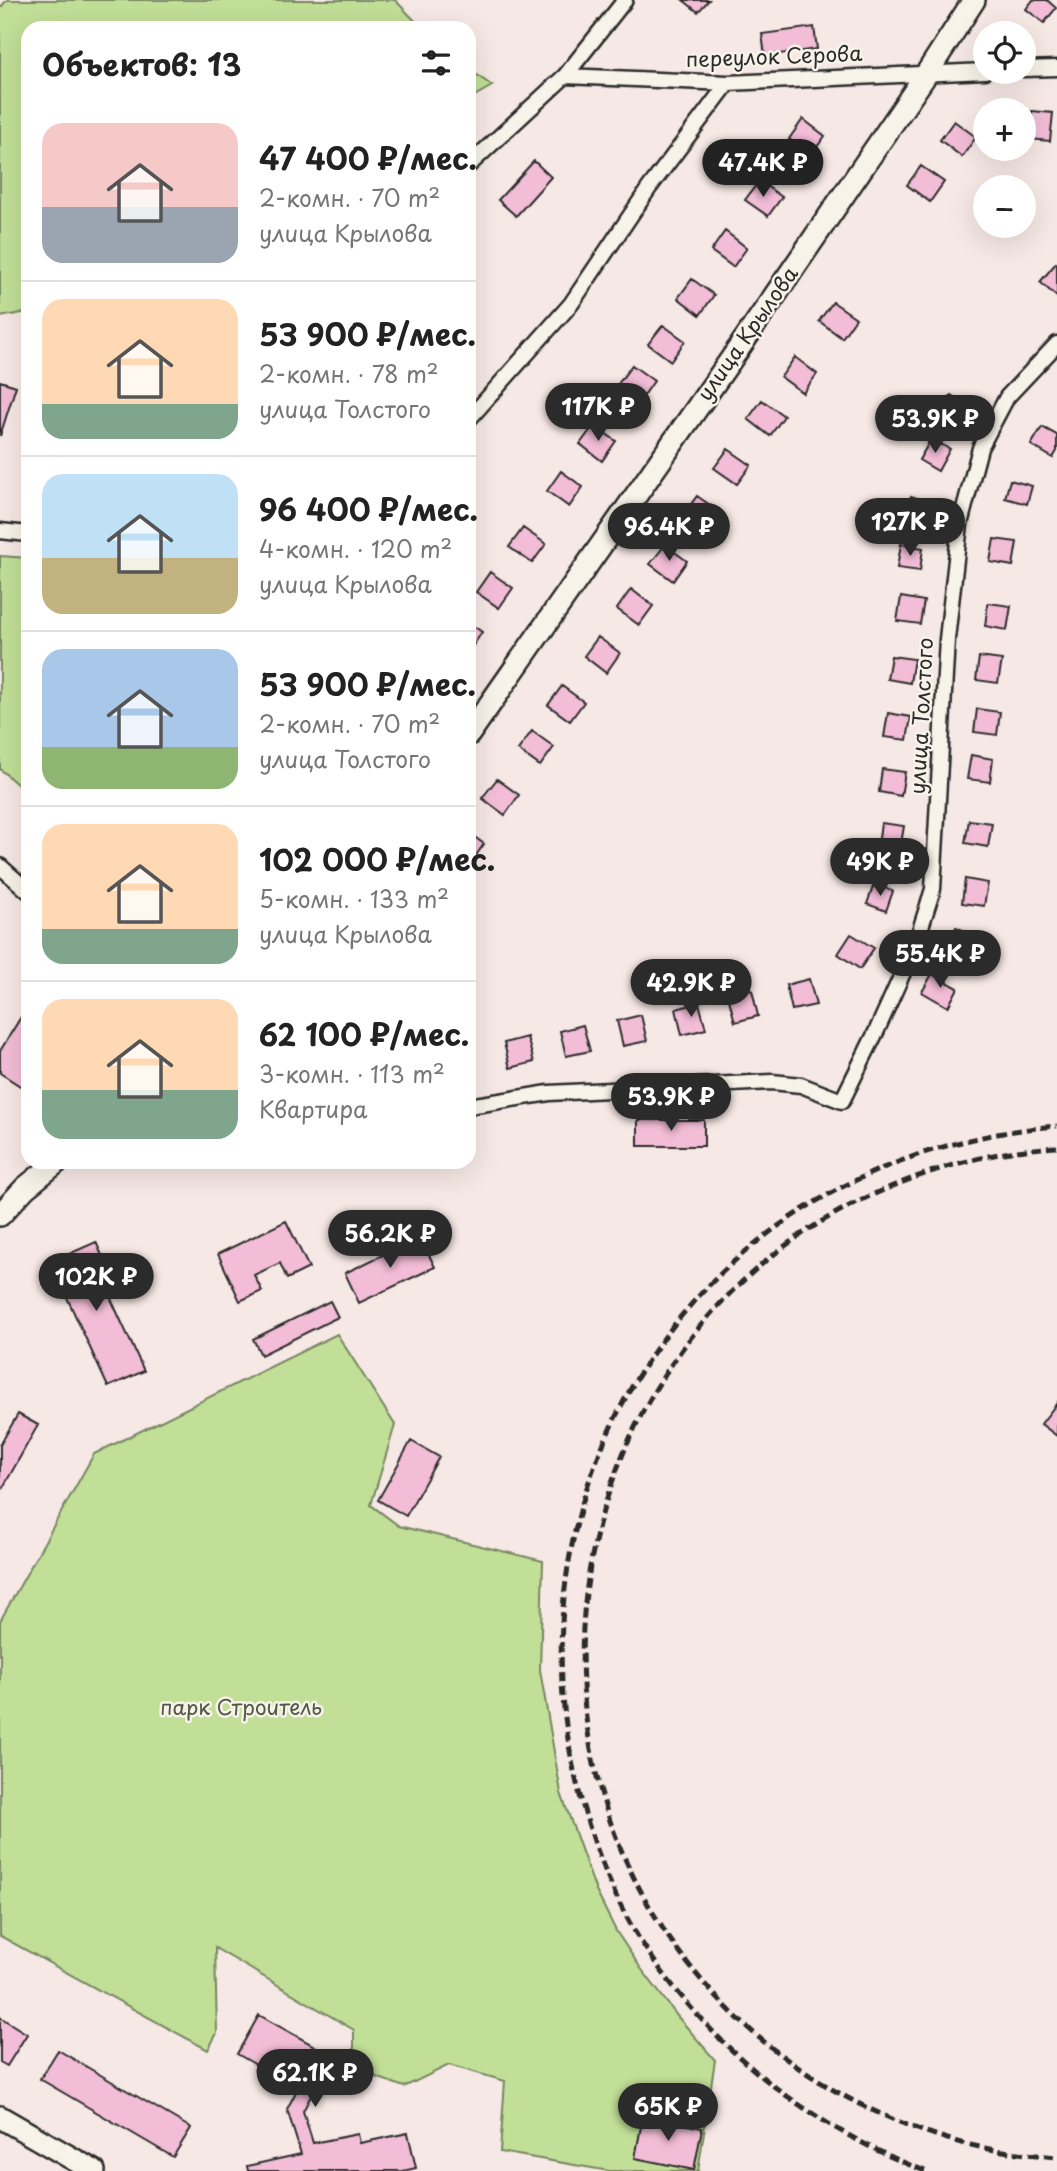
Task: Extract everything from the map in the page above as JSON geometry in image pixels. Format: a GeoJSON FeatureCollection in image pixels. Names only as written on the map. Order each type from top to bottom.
{"type":"FeatureCollection","features":[{"type":"Feature","properties":{"kind":"main road","name":"улица Крылова"},"geometry":{"type":"LineString","coordinates":[[476,724],[739,348],[974,0]]}},
{"type":"Feature","properties":{"kind":"main road"},"geometry":{"type":"LineString","coordinates":[[0,1215],[25,1188],[48,1169]]}},
{"type":"Feature","properties":{"kind":"main road"},"geometry":{"type":"LineString","coordinates":[[0,2117],[94,2171]]}},
{"type":"Feature","properties":{"kind":"street"},"geometry":{"type":"LineString","coordinates":[[476,159],[565,76],[625,0]]}},
{"type":"Feature","properties":{"kind":"street"},"geometry":{"type":"LineString","coordinates":[[1036,69],[1057,68]]}},
{"type":"Feature","properties":{"kind":"street","name":"переулок Серова"},"geometry":{"type":"LineString","coordinates":[[565,76],[728,83],[973,71]]}},
{"type":"Feature","properties":{"kind":"street"},"geometry":{"type":"LineString","coordinates":[[476,411],[571,304],[649,188],[728,83]]}},
{"type":"Feature","properties":{"kind":"street","name":"улица Толстого"},"geometry":{"type":"LineString","coordinates":[[476,1105],[549,1093],[772,1082],[801,1085],[842,1101],[915,946],[933,889],[947,639],[960,524],[980,448],[1007,397],[1057,344]]}},
{"type":"Feature","properties":{"kind":"street"},"geometry":{"type":"LineString","coordinates":[[0,531],[21,533]]}},
{"type":"Feature","properties":{"kind":"street"},"geometry":{"type":"LineString","coordinates":[[0,866],[21,885]]}},
{"type":"Feature","properties":{"kind":"green space"},"geometry":{"type":"Polygon","coordinates":[[[7,0],[395,0],[415,21],[21,21],[21,313],[0,317],[0,8],[7,0]]]}},
{"type":"Feature","properties":{"kind":"green space"},"geometry":{"type":"Polygon","coordinates":[[[476,74],[492,86],[476,95],[476,74]]]}},
{"type":"Feature","properties":{"kind":"green space"},"geometry":{"type":"Polygon","coordinates":[[[0,556],[21,558],[21,788],[0,769],[0,556]]]}},
{"type":"Feature","properties":{"kind":"green space","name":"парк Строитель"},"geometry":{"type":"Polygon","coordinates":[[[337,1334],[395,1425],[371,1505],[399,1526],[543,1561],[540,1670],[561,1793],[596,1891],[616,1931],[678,2017],[715,2060],[698,2171],[609,2171],[500,2152],[505,2081],[449,2065],[404,2087],[354,2069],[354,2030],[215,1948],[217,2033],[208,2050],[0,1936],[0,1621],[94,1454],[337,1334]]]}},
{"type":"Feature","properties":{"kind":"building"},"geometry":{"type":"Polygon","coordinates":[[[683,0],[709,0],[698,12],[683,0]]]}},
{"type":"Feature","properties":{"kind":"building"},"geometry":{"type":"Polygon","coordinates":[[[1033,0],[1047,0],[1056,8],[1044,23],[1026,9],[1033,0]]]}},
{"type":"Feature","properties":{"kind":"building"},"geometry":{"type":"Polygon","coordinates":[[[814,27],[817,49],[765,56],[762,34],[814,27]]]}},
{"type":"Feature","properties":{"kind":"building"},"geometry":{"type":"Polygon","coordinates":[[[1036,111],[1053,113],[1050,141],[1036,140],[1036,111]]]}},
{"type":"Feature","properties":{"kind":"building"},"geometry":{"type":"Polygon","coordinates":[[[803,119],[825,136],[811,155],[789,139],[803,119]]]}},
{"type":"Feature","properties":{"kind":"building"},"geometry":{"type":"Polygon","coordinates":[[[954,121],[973,135],[973,141],[962,157],[940,140],[954,121]]]}},
{"type":"Feature","properties":{"kind":"building"},"geometry":{"type":"Polygon","coordinates":[[[534,161],[551,177],[516,216],[498,200],[534,161]]]}},
{"type":"Feature","properties":{"kind":"building"},"geometry":{"type":"Polygon","coordinates":[[[921,166],[944,182],[930,202],[907,185],[921,166]]]}},
{"type":"Feature","properties":{"kind":"building"},"geometry":{"type":"Polygon","coordinates":[[[759,181],[782,197],[768,216],[745,200],[759,181]]]}},
{"type":"Feature","properties":{"kind":"building"},"geometry":{"type":"Polygon","coordinates":[[[725,231],[747,248],[733,267],[711,251],[725,231]]]}},
{"type":"Feature","properties":{"kind":"building"},"geometry":{"type":"Polygon","coordinates":[[[1057,264],[1057,297],[1040,282],[1057,264]]]}},
{"type":"Feature","properties":{"kind":"building"},"geometry":{"type":"Polygon","coordinates":[[[692,279],[714,295],[700,315],[678,298],[692,279]]]}},
{"type":"Feature","properties":{"kind":"building"},"geometry":{"type":"Polygon","coordinates":[[[833,302],[856,318],[842,338],[819,321],[833,302]]]}},
{"type":"Feature","properties":{"kind":"building"},"geometry":{"type":"Polygon","coordinates":[[[663,325],[685,341],[671,361],[648,344],[663,325]]]}},
{"type":"Feature","properties":{"kind":"building"},"geometry":{"type":"Polygon","coordinates":[[[795,357],[817,374],[803,393],[781,377],[795,357]]]}},
{"type":"Feature","properties":{"kind":"building"},"geometry":{"type":"Polygon","coordinates":[[[632,365],[654,381],[640,401],[618,384],[632,365]]]}},
{"type":"Feature","properties":{"kind":"building"},"geometry":{"type":"Polygon","coordinates":[[[0,381],[16,386],[0,436],[0,381]]]}},
{"type":"Feature","properties":{"kind":"building"},"geometry":{"type":"Polygon","coordinates":[[[951,395],[969,407],[959,422],[940,410],[951,395]]]}},
{"type":"Feature","properties":{"kind":"building"},"geometry":{"type":"Polygon","coordinates":[[[762,400],[784,416],[770,436],[748,419],[762,400]]]}},
{"type":"Feature","properties":{"kind":"building"},"geometry":{"type":"Polygon","coordinates":[[[594,425],[616,441],[602,461],[580,444],[594,425]]]}},
{"type":"Feature","properties":{"kind":"building"},"geometry":{"type":"Polygon","coordinates":[[[1042,427],[1057,435],[1057,451],[1053,458],[1031,445],[1042,427]]]}},
{"type":"Feature","properties":{"kind":"building"},"geometry":{"type":"Polygon","coordinates":[[[931,439],[950,449],[938,471],[919,460],[931,439]]]}},
{"type":"Feature","properties":{"kind":"building"},"geometry":{"type":"Polygon","coordinates":[[[728,449],[751,465],[737,484],[714,468],[728,449]]]}},
{"type":"Feature","properties":{"kind":"building"},"geometry":{"type":"Polygon","coordinates":[[[561,471],[583,487],[569,507],[547,491],[561,471]]]}},
{"type":"Feature","properties":{"kind":"building"},"geometry":{"type":"Polygon","coordinates":[[[1010,480],[1032,486],[1027,504],[1005,498],[1010,480]]]}},
{"type":"Feature","properties":{"kind":"building"},"geometry":{"type":"Polygon","coordinates":[[[697,496],[720,512],[706,531],[683,515],[697,496]]]}},
{"type":"Feature","properties":{"kind":"building"},"geometry":{"type":"Polygon","coordinates":[[[911,496],[932,503],[924,525],[903,517],[911,496]]]}},
{"type":"Feature","properties":{"kind":"building"},"geometry":{"type":"Polygon","coordinates":[[[523,528],[546,544],[532,563],[509,547],[523,528]]]}},
{"type":"Feature","properties":{"kind":"building"},"geometry":{"type":"Polygon","coordinates":[[[994,539],[1017,542],[1013,566],[990,562],[994,539]]]}},
{"type":"Feature","properties":{"kind":"building"},"geometry":{"type":"Polygon","coordinates":[[[901,544],[923,548],[920,571],[897,568],[901,544]]]}},
{"type":"Feature","properties":{"kind":"building"},"geometry":{"type":"Polygon","coordinates":[[[665,545],[687,561],[673,581],[650,564],[665,545]]]}},
{"type":"Feature","properties":{"kind":"building"},"geometry":{"type":"Polygon","coordinates":[[[490,572],[513,588],[499,608],[476,592],[490,572]]]}},
{"type":"Feature","properties":{"kind":"building"},"geometry":{"type":"Polygon","coordinates":[[[631,589],[653,606],[639,625],[617,609],[631,589]]]}},
{"type":"Feature","properties":{"kind":"building"},"geometry":{"type":"Polygon","coordinates":[[[901,597],[924,601],[920,624],[897,621],[901,597]]]}},
{"type":"Feature","properties":{"kind":"building"},"geometry":{"type":"Polygon","coordinates":[[[988,603],[1011,606],[1007,630],[985,626],[988,603]]]}},
{"type":"Feature","properties":{"kind":"building"},"geometry":{"type":"Polygon","coordinates":[[[476,628],[482,632],[476,641],[476,628]]]}},
{"type":"Feature","properties":{"kind":"building"},"geometry":{"type":"Polygon","coordinates":[[[598,637],[620,653],[606,673],[584,656],[598,637]]]}},
{"type":"Feature","properties":{"kind":"building"},"geometry":{"type":"Polygon","coordinates":[[[891,656],[914,659],[910,683],[887,679],[891,656]]]}},
{"type":"Feature","properties":{"kind":"building"},"geometry":{"type":"Polygon","coordinates":[[[979,657],[1002,660],[998,683],[976,680],[979,657]]]}},
{"type":"Feature","properties":{"kind":"building"},"geometry":{"type":"Polygon","coordinates":[[[562,686],[584,702],[570,721],[548,705],[562,686]]]}},
{"type":"Feature","properties":{"kind":"building"},"geometry":{"type":"Polygon","coordinates":[[[977,709],[1000,712],[997,735],[974,732],[977,709]]]}},
{"type":"Feature","properties":{"kind":"building"},"geometry":{"type":"Polygon","coordinates":[[[888,713],[911,717],[907,740],[884,737],[888,713]]]}},
{"type":"Feature","properties":{"kind":"building"},"geometry":{"type":"Polygon","coordinates":[[[532,731],[554,747],[540,766],[518,750],[532,731]]]}},
{"type":"Feature","properties":{"kind":"building"},"geometry":{"type":"Polygon","coordinates":[[[971,755],[993,759],[990,782],[967,779],[971,755]]]}},
{"type":"Feature","properties":{"kind":"building"},"geometry":{"type":"Polygon","coordinates":[[[882,769],[905,772],[901,796],[879,792],[882,769]]]}},
{"type":"Feature","properties":{"kind":"building"},"geometry":{"type":"Polygon","coordinates":[[[497,779],[519,795],[505,815],[482,798],[497,779]]]}},
{"type":"Feature","properties":{"kind":"building"},"geometry":{"type":"Polygon","coordinates":[[[969,820],[992,823],[988,847],[965,843],[969,820]]]}},
{"type":"Feature","properties":{"kind":"building"},"geometry":{"type":"Polygon","coordinates":[[[881,823],[904,826],[900,850],[878,846],[881,823]]]}},
{"type":"Feature","properties":{"kind":"building"},"geometry":{"type":"Polygon","coordinates":[[[476,838],[484,844],[476,855],[476,838]]]}},
{"type":"Feature","properties":{"kind":"building"},"geometry":{"type":"Polygon","coordinates":[[[965,879],[988,883],[984,906],[962,903],[965,879]]]}},
{"type":"Feature","properties":{"kind":"building"},"geometry":{"type":"Polygon","coordinates":[[[874,884],[893,891],[886,911],[867,904],[874,884]]]}},
{"type":"Feature","properties":{"kind":"building"},"geometry":{"type":"Polygon","coordinates":[[[956,927],[976,936],[968,955],[948,947],[956,927]]]}},
{"type":"Feature","properties":{"kind":"building"},"geometry":{"type":"Polygon","coordinates":[[[851,934],[874,948],[860,969],[838,954],[851,934]]]}},
{"type":"Feature","properties":{"kind":"building"},"geometry":{"type":"Polygon","coordinates":[[[932,974],[958,988],[948,1007],[922,992],[932,974]]]}},
{"type":"Feature","properties":{"kind":"building"},"geometry":{"type":"Polygon","coordinates":[[[809,979],[816,1005],[792,1010],[786,985],[809,979]]]}},
{"type":"Feature","properties":{"kind":"building"},"geometry":{"type":"Polygon","coordinates":[[[752,990],[758,1016],[735,1022],[728,996],[752,990]]]}},
{"type":"Feature","properties":{"kind":"building"},"geometry":{"type":"Polygon","coordinates":[[[699,1003],[706,1029],[682,1035],[676,1009],[699,1003]]]}},
{"type":"Feature","properties":{"kind":"building"},"geometry":{"type":"Polygon","coordinates":[[[641,1015],[647,1041],[623,1046],[617,1021],[641,1015]]]}},
{"type":"Feature","properties":{"kind":"building"},"geometry":{"type":"Polygon","coordinates":[[[21,1017],[21,1086],[0,1073],[0,1051],[21,1017]]]}},
{"type":"Feature","properties":{"kind":"building"},"geometry":{"type":"Polygon","coordinates":[[[583,1025],[590,1051],[566,1056],[560,1031],[583,1025]]]}},
{"type":"Feature","properties":{"kind":"building"},"geometry":{"type":"Polygon","coordinates":[[[527,1037],[534,1062],[510,1068],[504,1043],[527,1037]]]}},
{"type":"Feature","properties":{"kind":"building"},"geometry":{"type":"Polygon","coordinates":[[[638,1120],[704,1120],[704,1146],[638,1146],[638,1120]]]}},
{"type":"Feature","properties":{"kind":"building"},"geometry":{"type":"Polygon","coordinates":[[[286,1221],[309,1268],[287,1279],[280,1263],[254,1275],[262,1291],[240,1301],[218,1254],[286,1221]]]}},
{"type":"Feature","properties":{"kind":"building"},"geometry":{"type":"Polygon","coordinates":[[[420,1237],[435,1267],[359,1303],[345,1273],[420,1237]]]}},
{"type":"Feature","properties":{"kind":"building"},"geometry":{"type":"Polygon","coordinates":[[[96,1242],[104,1260],[95,1264],[144,1371],[108,1387],[59,1280],[52,1283],[44,1265],[96,1242]]]}},
{"type":"Feature","properties":{"kind":"building"},"geometry":{"type":"Polygon","coordinates":[[[330,1301],[338,1317],[261,1355],[253,1339],[330,1301]]]}},
{"type":"Feature","properties":{"kind":"building"},"geometry":{"type":"Polygon","coordinates":[[[1057,1403],[1057,1436],[1041,1424],[1057,1403]]]}},
{"type":"Feature","properties":{"kind":"building"},"geometry":{"type":"Polygon","coordinates":[[[18,1414],[38,1425],[0,1493],[0,1445],[18,1414]]]}},
{"type":"Feature","properties":{"kind":"building"},"geometry":{"type":"Polygon","coordinates":[[[411,1441],[439,1457],[406,1516],[378,1500],[411,1441]]]}},
{"type":"Feature","properties":{"kind":"building"},"geometry":{"type":"Polygon","coordinates":[[[259,2015],[332,2056],[303,2111],[313,2143],[358,2134],[360,2143],[408,2133],[416,2168],[403,2171],[248,2171],[247,2166],[301,2154],[287,2109],[298,2088],[278,2077],[275,2082],[255,2070],[258,2066],[237,2054],[259,2015]]]}},
{"type":"Feature","properties":{"kind":"building"},"geometry":{"type":"Polygon","coordinates":[[[0,2017],[27,2034],[7,2066],[0,2062],[0,2017]]]}},
{"type":"Feature","properties":{"kind":"building"},"geometry":{"type":"Polygon","coordinates":[[[58,2050],[191,2128],[173,2157],[40,2079],[58,2050]]]}},
{"type":"Feature","properties":{"kind":"building"},"geometry":{"type":"Polygon","coordinates":[[[643,2116],[702,2128],[694,2170],[635,2158],[643,2116]]]}},
{"type":"Feature","properties":{"kind":"railway"},"geometry":{"type":"LineString","coordinates":[[925,2171],[882,2153],[841,2131],[765,2080],[699,2017],[642,1943],[612,1887],[595,1844],[570,1749],[561,1669],[565,1589],[580,1512],[606,1437],[644,1367],[692,1303],[752,1246],[820,1199],[895,1163],[934,1149],[975,1139],[1057,1126]]}},
{"type":"Feature","properties":{"kind":"railway"},"geometry":{"type":"LineString","coordinates":[[1057,1147],[1008,1152],[962,1162],[872,1195],[793,1240],[758,1267],[725,1298],[669,1368],[626,1447],[592,1556],[582,1664],[595,1770],[630,1868],[684,1958],[756,2035],[846,2097],[951,2140],[990,2149],[1057,2157]]}}]}
